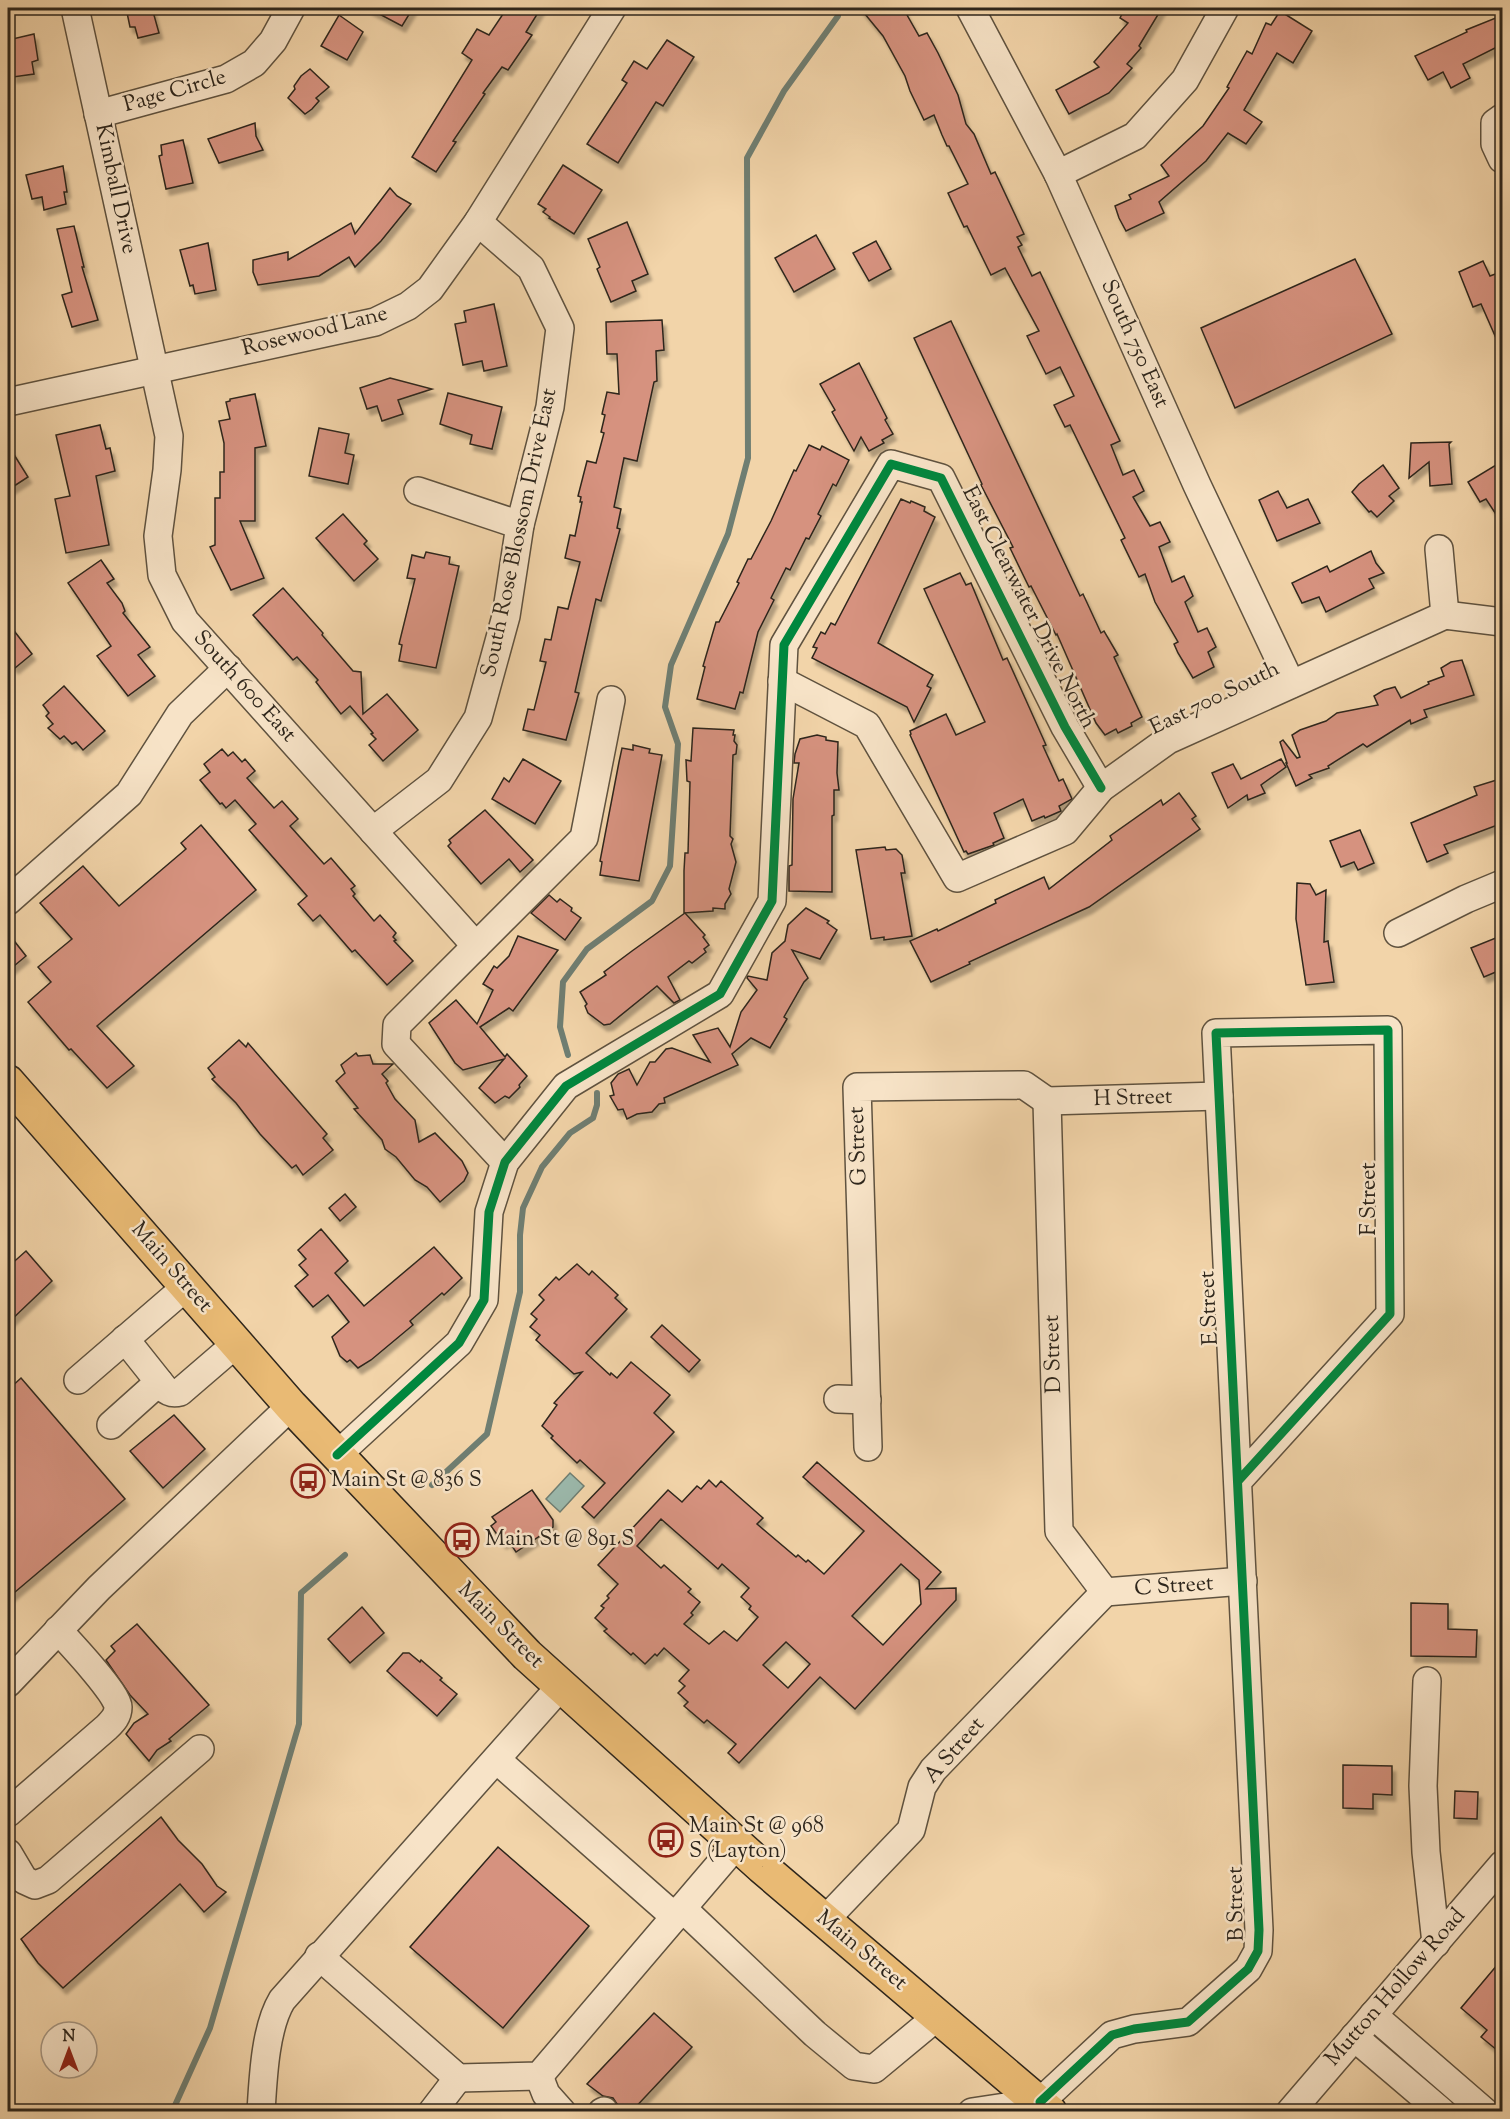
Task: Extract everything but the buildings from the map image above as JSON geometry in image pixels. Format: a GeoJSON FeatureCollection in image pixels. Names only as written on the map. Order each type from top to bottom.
{"type":"FeatureCollection","features":[{"type":"Feature","properties":{"kind":"main road","name":"Main Street"},"geometry":{"type":"LineString","coordinates":[[8,1082],[291,1406],[499,1627],[560,1687],[824,1921],[1045,2107]]}},
{"type":"Feature","properties":{"kind":"street","name":"Kimball Drive"},"geometry":{"type":"LineString","coordinates":[[75,8],[154,370]]}},
{"type":"Feature","properties":{"kind":"street","name":"Page Circle"},"geometry":{"type":"LineString","coordinates":[[98,114],[226,80],[254,63],[273,40],[291,8]]}},
{"type":"Feature","properties":{"kind":"street","name":"Rosewood Lane"},"geometry":{"type":"LineString","coordinates":[[8,402],[375,322],[408,306],[430,289],[478,222],[612,8]]}},
{"type":"Feature","properties":{"kind":"street","name":"South 750 East"},"geometry":{"type":"LineString","coordinates":[[970,8],[1058,174],[1197,485],[1291,684]]}},
{"type":"Feature","properties":{"kind":"street"},"geometry":{"type":"LineString","coordinates":[[1058,174],[1135,136],[1185,80],[1225,8]]}},
{"type":"Feature","properties":{"kind":"street"},"geometry":{"type":"LineString","coordinates":[[1499,120],[1495,144],[1503,159]]}},
{"type":"Feature","properties":{"kind":"street","name":"South Rose Blossom Drive East"},"geometry":{"type":"LineString","coordinates":[[373,831],[439,780],[478,718],[506,616],[520,525],[550,407],[560,328],[531,268],[478,222]]}},
{"type":"Feature","properties":{"kind":"street","name":"South 600 East"},"geometry":{"type":"LineString","coordinates":[[154,370],[169,436],[168,470],[158,536],[162,575],[185,621],[476,946]]}},
{"type":"Feature","properties":{"kind":"street","name":"East Clearwater Drive North"},"geometry":{"type":"LineString","coordinates":[[504,1162],[566,1086],[720,994],[772,902],[784,645],[891,464],[941,478],[1065,727],[1101,788]]}},
{"type":"Feature","properties":{"kind":"street"},"geometry":{"type":"LineString","coordinates":[[418,491],[520,525]]}},
{"type":"Feature","properties":{"kind":"street"},"geometry":{"type":"LineString","coordinates":[[1439,549],[1444,615],[1503,622]]}},
{"type":"Feature","properties":{"kind":"street","name":"East 700 South"},"geometry":{"type":"LineString","coordinates":[[782,681],[867,724],[957,878],[1065,831],[1101,788],[1168,740],[1444,615]]}},
{"type":"Feature","properties":{"kind":"street"},"geometry":{"type":"LineString","coordinates":[[8,901],[129,794],[180,714],[228,668]]}},
{"type":"Feature","properties":{"kind":"street"},"geometry":{"type":"LineString","coordinates":[[337,1455],[459,1343],[484,1300],[489,1212],[504,1162],[396,1044],[397,1025],[584,838],[611,700]]}},
{"type":"Feature","properties":{"kind":"street"},"geometry":{"type":"LineString","coordinates":[[1398,933],[1466,899],[1503,884]]}},
{"type":"Feature","properties":{"kind":"street","name":"F Street"},"geometry":{"type":"LineString","coordinates":[[1216,1033],[1388,1030],[1390,1314],[1238,1481]]}},
{"type":"Feature","properties":{"kind":"street","name":"E Street"},"geometry":{"type":"LineString","coordinates":[[1216,1033],[1243,1581]]}},
{"type":"Feature","properties":{"kind":"street","name":"G Street"},"geometry":{"type":"LineString","coordinates":[[868,1447],[857,1088],[1024,1085],[1047,1101]]}},
{"type":"Feature","properties":{"kind":"street","name":"H Street"},"geometry":{"type":"LineString","coordinates":[[1047,1101],[1219,1096]]}},
{"type":"Feature","properties":{"kind":"street","name":"D Street"},"geometry":{"type":"LineString","coordinates":[[1047,1101],[1059,1531],[1105,1592]]}},
{"type":"Feature","properties":{"kind":"street"},"geometry":{"type":"LineString","coordinates":[[78,1380],[187,1286]]}},
{"type":"Feature","properties":{"kind":"street"},"geometry":{"type":"LineString","coordinates":[[125,1339],[159,1382],[168,1392],[174,1394],[180,1392],[237,1343]]}},
{"type":"Feature","properties":{"kind":"street"},"geometry":{"type":"LineString","coordinates":[[111,1425],[159,1382]]}},
{"type":"Feature","properties":{"kind":"street"},"geometry":{"type":"LineString","coordinates":[[838,1399],[867,1400]]}},
{"type":"Feature","properties":{"kind":"street"},"geometry":{"type":"LineString","coordinates":[[8,1683],[99,1588],[291,1406]]}},
{"type":"Feature","properties":{"kind":"street","name":"C Street"},"geometry":{"type":"LineString","coordinates":[[1105,1592],[1243,1581]]}},
{"type":"Feature","properties":{"kind":"street","name":"B Street"},"geometry":{"type":"LineString","coordinates":[[1045,2107],[1112,2035],[1134,2029],[1188,2022],[1248,1969],[1258,1951],[1259,1930],[1243,1581]]}},
{"type":"Feature","properties":{"kind":"street","name":"A Street"},"geometry":{"type":"LineString","coordinates":[[824,1921],[911,1830],[922,1787],[933,1770],[1105,1592]]}},
{"type":"Feature","properties":{"kind":"street"},"geometry":{"type":"LineString","coordinates":[[8,1814],[117,1716],[118,1704],[111,1693],[58,1630]]}},
{"type":"Feature","properties":{"kind":"street"},"geometry":{"type":"LineString","coordinates":[[1427,1681],[1423,1786],[1426,1852],[1436,1943]]}},
{"type":"Feature","properties":{"kind":"street"},"geometry":{"type":"LineString","coordinates":[[261,2112],[270,2036],[276,2009],[294,1984],[560,1687]]}},
{"type":"Feature","properties":{"kind":"street"},"geometry":{"type":"LineString","coordinates":[[8,1852],[24,1880],[35,1885],[48,1880],[200,1749]]}},
{"type":"Feature","properties":{"kind":"street"},"geometry":{"type":"LineString","coordinates":[[497,1760],[679,1912],[854,2066],[874,2069],[938,2016]]}},
{"type":"Feature","properties":{"kind":"street"},"geometry":{"type":"LineString","coordinates":[[319,1956],[458,2078],[539,2076],[737,1844]]}},
{"type":"Feature","properties":{"kind":"street","name":"Mutton Hollow Road"},"geometry":{"type":"LineString","coordinates":[[1290,2112],[1436,1943],[1494,1894],[1503,1865]]}},
{"type":"Feature","properties":{"kind":"street"},"geometry":{"type":"LineString","coordinates":[[1373,2015],[1485,2112]]}},
{"type":"Feature","properties":{"kind":"street"},"geometry":{"type":"LineString","coordinates":[[1354,2037],[1442,2112]]}},
{"type":"Feature","properties":{"kind":"street"},"geometry":{"type":"LineString","coordinates":[[539,2076],[546,2094],[561,2112]]}},
{"type":"Feature","properties":{"kind":"street"},"geometry":{"type":"LineString","coordinates":[[432,2112],[458,2078]]}},
{"type":"Feature","properties":{"kind":"street"},"geometry":{"type":"LineString","coordinates":[[972,2112],[1045,2107]]}},
{"type":"Feature","properties":{"kind":"shaded area"},"geometry":{"type":"Polygon","coordinates":[[[570,1473],[584,1486],[560,1512],[546,1499],[570,1473]]]}},
{"type":"Feature","properties":{"kind":"waterway"},"geometry":{"type":"LineString","coordinates":[[568,1055],[560,1027],[563,982],[587,949],[652,901],[670,866],[678,744],[665,707],[671,665],[728,534],[748,458],[747,158],[784,91],[838,16],[839,8]]}},
{"type":"Feature","properties":{"kind":"waterway"},"geometry":{"type":"LineString","coordinates":[[432,1485],[487,1434],[520,1292],[520,1235],[523,1208],[542,1167],[570,1133],[593,1118],[597,1105],[597,1093]]}},
{"type":"Feature","properties":{"kind":"waterway"},"geometry":{"type":"LineString","coordinates":[[172,2112],[210,2028],[299,1724],[301,1593],[345,1555]]}},
{"type":"Feature","properties":{"kind":"cycle path"},"geometry":{"type":"LineString","coordinates":[[337,1455],[459,1343],[484,1300],[489,1212],[505,1162],[566,1086],[720,994],[772,901],[784,645],[891,464],[941,478],[1065,727],[1101,788]]}},
{"type":"Feature","properties":{"kind":"cycle path"},"geometry":{"type":"LineString","coordinates":[[1040,2102],[1112,2035],[1134,2029],[1188,2022],[1248,1969],[1258,1951],[1259,1930],[1216,1033],[1388,1030],[1390,1314],[1238,1481]]}},
{"type":"Feature","properties":{"kind":"place","name":"Main St @ 836 S"},"geometry":{"type":"Point","coordinates":[308,1481]}},
{"type":"Feature","properties":{"kind":"place","name":"Main St @ 891 S"},"geometry":{"type":"Point","coordinates":[462,1540]}},
{"type":"Feature","properties":{"kind":"place","name":"Main St @ 968 S (Layton)"},"geometry":{"type":"Point","coordinates":[666,1840]}}]}
